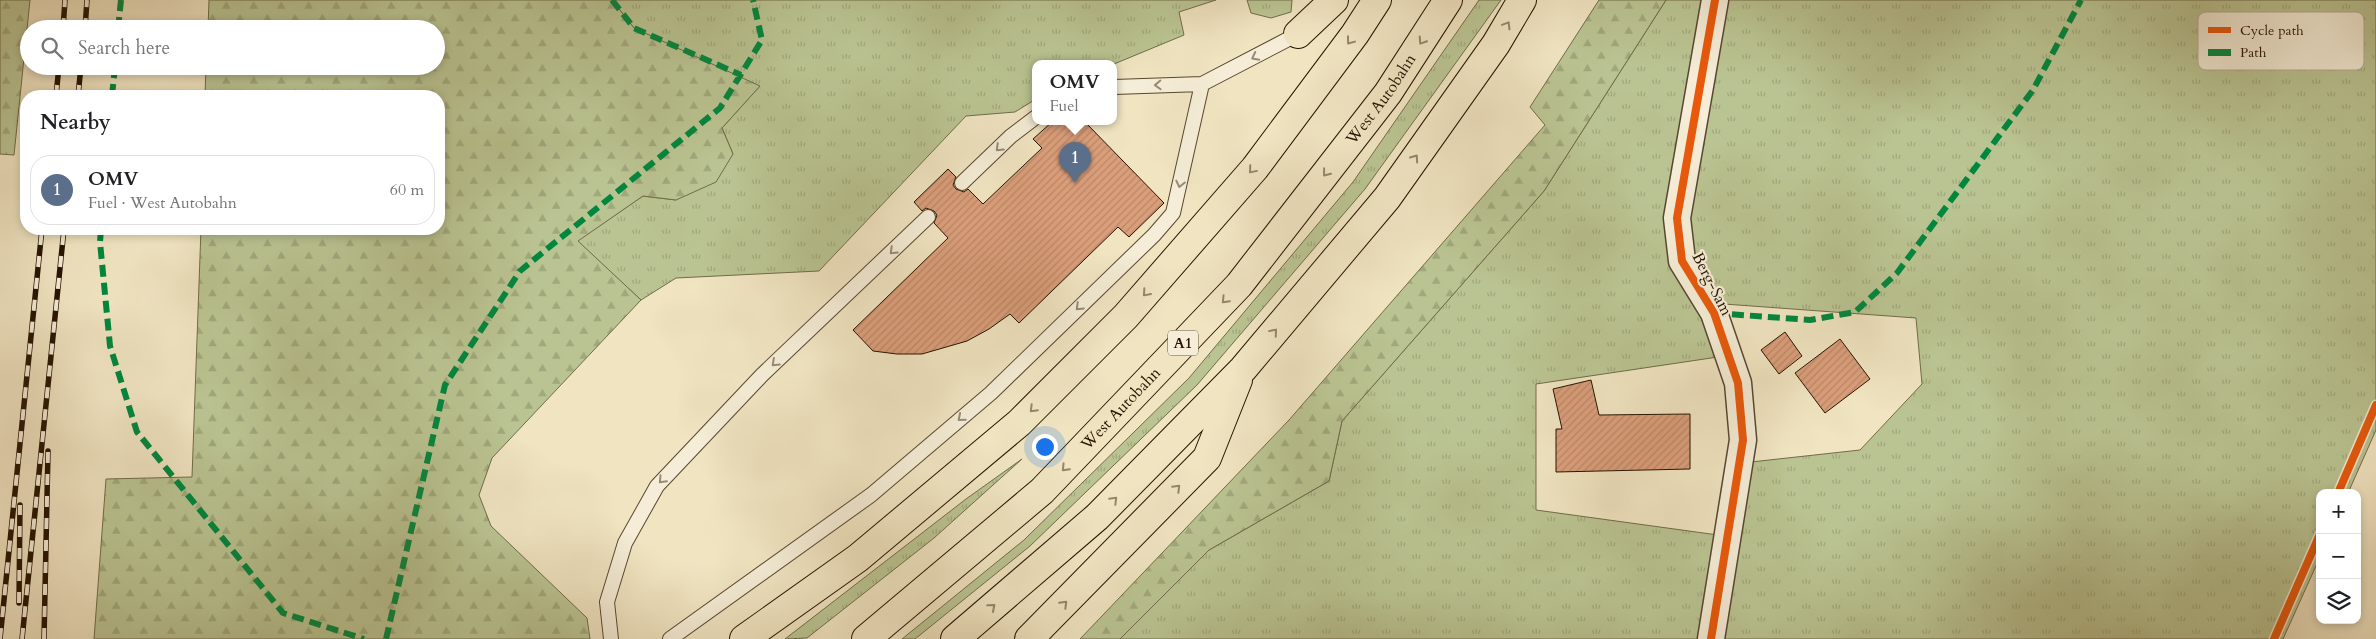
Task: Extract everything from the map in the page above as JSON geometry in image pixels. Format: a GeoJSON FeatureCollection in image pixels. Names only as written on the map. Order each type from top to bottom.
{"type":"FeatureCollection","features":[{"type":"Feature","properties":{"kind":"highway"},"geometry":{"type":"LineString","coordinates":[[1298,34],[1334,0]]}},
{"type":"Feature","properties":{"kind":"highway"},"geometry":{"type":"LineString","coordinates":[[744,639],[858,558],[1019,423],[1126,316],[1255,168],[1355,34],[1377,0]]}},
{"type":"Feature","properties":{"kind":"highway","name":"West Autobahn"},"geometry":{"type":"LineString","coordinates":[[866,639],[1042,492],[1239,285],[1388,93],[1448,0]]}},
{"type":"Feature","properties":{"kind":"highway"},"geometry":{"type":"LineString","coordinates":[[955,639],[1096,517],[1243,369],[1387,198],[1496,44],[1522,0]]}},
{"type":"Feature","properties":{"kind":"highway"},"geometry":{"type":"LineString","coordinates":[[1029,639],[1207,458],[1243,369]]}},
{"type":"Feature","properties":{"kind":"street","name":"Berg-Sam"},"geometry":{"type":"LineString","coordinates":[[1711,639],[1743,440],[1738,383],[1714,313],[1682,261],[1677,218],[1716,0]]}},
{"type":"Feature","properties":{"kind":"lane"},"geometry":{"type":"LineString","coordinates":[[1117,87],[1202,84],[1298,34]]}},
{"type":"Feature","properties":{"kind":"lane"},"geometry":{"type":"LineString","coordinates":[[670,639],[871,495],[991,393],[1154,235],[1173,213],[1202,84]]}},
{"type":"Feature","properties":{"kind":"lane"},"geometry":{"type":"LineString","coordinates":[[962,183],[1012,136],[1032,120]]}},
{"type":"Feature","properties":{"kind":"lane"},"geometry":{"type":"LineString","coordinates":[[611,639],[607,602],[625,543],[656,486],[762,375],[928,217]]}},
{"type":"Feature","properties":{"kind":"green space"},"geometry":{"type":"Polygon","coordinates":[[[0,0],[30,0],[28,20],[20,20],[20,75],[22,75],[14,155],[0,154],[0,0]]]}},
{"type":"Feature","properties":{"kind":"green space"},"geometry":{"type":"Polygon","coordinates":[[[209,0],[612,0],[634,28],[760,86],[722,128],[733,154],[716,182],[676,200],[643,196],[578,241],[641,300],[492,458],[479,495],[491,526],[587,618],[590,639],[94,639],[106,479],[192,477],[201,235],[445,235],[445,90],[205,90],[206,75],[445,75],[445,20],[208,20],[209,0]]]}},
{"type":"Feature","properties":{"kind":"green space"},"geometry":{"type":"Polygon","coordinates":[[[612,0],[1216,0],[1179,12],[1184,35],[1117,63],[1117,60],[1032,60],[1032,101],[1015,112],[966,116],[819,271],[676,278],[641,300],[577,241],[643,196],[676,200],[733,154],[722,128],[759,87],[634,28],[612,0]]]}},
{"type":"Feature","properties":{"kind":"green space"},"geometry":{"type":"Polygon","coordinates":[[[1247,0],[1292,0],[1291,12],[1271,18],[1251,13],[1247,0]]]}},
{"type":"Feature","properties":{"kind":"green space"},"geometry":{"type":"Polygon","coordinates":[[[1479,0],[1501,0],[1365,189],[1197,385],[1030,546],[915,639],[902,639],[1024,540],[1189,378],[1353,182],[1479,0]]]}},
{"type":"Feature","properties":{"kind":"green space"},"geometry":{"type":"Polygon","coordinates":[[[1599,0],[1666,0],[1544,191],[1342,421],[1329,481],[1209,550],[1120,639],[1080,639],[1289,420],[1545,125],[1530,107],[1599,0]]]}},
{"type":"Feature","properties":{"kind":"green space"},"geometry":{"type":"Polygon","coordinates":[[[1666,0],[2376,0],[2376,430],[2350,489],[2316,489],[2316,566],[2283,639],[1120,639],[1209,550],[1329,481],[1342,421],[1544,191],[1666,0]],[[1724,304],[1718,357],[1536,384],[1536,510],[1718,535],[1751,462],[1860,450],[1922,384],[1916,318],[1724,304]]]}},
{"type":"Feature","properties":{"kind":"green space"},"geometry":{"type":"Polygon","coordinates":[[[1022,459],[934,538],[807,638],[785,639],[966,499],[1022,459]]]}},
{"type":"Feature","properties":{"kind":"building"},"geometry":{"type":"Polygon","coordinates":[[[1049,125],[1088,125],[1164,203],[1129,237],[1118,227],[1019,323],[1010,314],[989,329],[967,341],[922,354],[897,354],[873,351],[853,330],[948,238],[934,223],[937,215],[934,211],[926,208],[922,211],[914,202],[948,169],[956,177],[953,185],[956,189],[964,192],[968,189],[983,204],[1042,148],[1033,139],[1049,125]]]}},
{"type":"Feature","properties":{"kind":"building"},"geometry":{"type":"Polygon","coordinates":[[[1785,332],[1802,356],[1779,374],[1761,350],[1785,332]]]}},
{"type":"Feature","properties":{"kind":"building"},"geometry":{"type":"Polygon","coordinates":[[[1840,339],[1870,379],[1825,413],[1795,373],[1840,339]]]}},
{"type":"Feature","properties":{"kind":"building"},"geometry":{"type":"Polygon","coordinates":[[[1591,380],[1599,415],[1690,414],[1690,469],[1556,472],[1556,429],[1562,429],[1553,389],[1591,380]]]}},
{"type":"Feature","properties":{"kind":"railway"},"geometry":{"type":"LineString","coordinates":[[64,20],[65,0]]}},
{"type":"Feature","properties":{"kind":"railway"},"geometry":{"type":"LineString","coordinates":[[86,20],[87,0]]}},
{"type":"Feature","properties":{"kind":"railway"},"geometry":{"type":"LineString","coordinates":[[57,90],[58,75]]}},
{"type":"Feature","properties":{"kind":"railway"},"geometry":{"type":"LineString","coordinates":[[79,90],[80,75]]}},
{"type":"Feature","properties":{"kind":"railway"},"geometry":{"type":"LineString","coordinates":[[0,639],[41,235]]}},
{"type":"Feature","properties":{"kind":"railway"},"geometry":{"type":"LineString","coordinates":[[22,639],[63,235]]}},
{"type":"Feature","properties":{"kind":"railway"},"geometry":{"type":"LineString","coordinates":[[44,639],[48,451]]}},
{"type":"Feature","properties":{"kind":"railway"},"geometry":{"type":"LineString","coordinates":[[19,603],[20,505]]}},
{"type":"Feature","properties":{"kind":"marked path"},"geometry":{"type":"LineString","coordinates":[[119,20],[121,0]]}},
{"type":"Feature","properties":{"kind":"marked path"},"geometry":{"type":"LineString","coordinates":[[612,0],[634,28],[741,75]]}},
{"type":"Feature","properties":{"kind":"marked path"},"geometry":{"type":"LineString","coordinates":[[386,639],[445,385],[520,271],[720,108],[762,40],[753,0]]}},
{"type":"Feature","properties":{"kind":"marked path"},"geometry":{"type":"LineString","coordinates":[[1714,313],[1810,320],[1855,312],[1897,273],[2033,90],[2081,0]]}},
{"type":"Feature","properties":{"kind":"marked path"},"geometry":{"type":"LineString","coordinates":[[113,90],[114,75]]}},
{"type":"Feature","properties":{"kind":"marked path"},"geometry":{"type":"LineString","coordinates":[[101,235],[110,346],[137,432],[283,613],[364,639]]}},
{"type":"Feature","properties":{"kind":"cycle path"},"geometry":{"type":"LineString","coordinates":[[1711,639],[1743,440],[1738,383],[1714,313],[1682,261],[1677,218],[1715,0]]}},
{"type":"Feature","properties":{"kind":"cycle path"},"geometry":{"type":"LineString","coordinates":[[2340,489],[2376,405]]}},
{"type":"Feature","properties":{"kind":"cycle path"},"geometry":{"type":"LineString","coordinates":[[2274,639],[2316,543]]}},
{"type":"Feature","properties":{"kind":"place","name":"OMV"},"geometry":{"type":"Point","coordinates":[1075,183]}}]}
